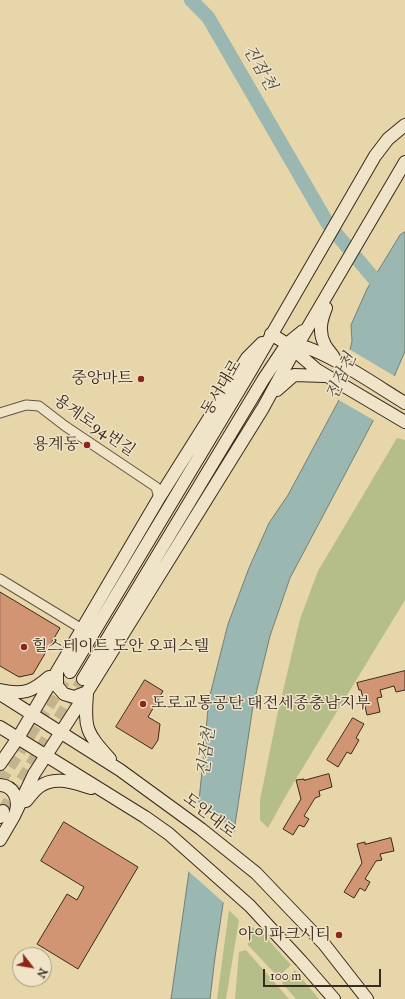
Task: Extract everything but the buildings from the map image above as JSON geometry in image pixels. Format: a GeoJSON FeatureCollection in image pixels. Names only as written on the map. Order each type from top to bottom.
{"type":"FeatureCollection","features":[{"type":"Feature","properties":{"kind":"street","name":"동서대로"},"geometry":{"type":"LineString","coordinates":[[64,671],[272,334],[375,156],[388,139],[405,125]]}},
{"type":"Feature","properties":{"kind":"street"},"geometry":{"type":"LineString","coordinates":[[335,362],[333,354],[324,344],[320,327],[331,288],[397,178],[405,162]]}},
{"type":"Feature","properties":{"kind":"street","name":"동서대로"},"geometry":{"type":"LineString","coordinates":[[83,679],[263,380],[308,327],[331,288]]}},
{"type":"Feature","properties":{"kind":"street"},"geometry":{"type":"LineString","coordinates":[[88,692],[74,697],[64,694],[57,686],[82,629],[159,498],[247,358],[272,334],[293,346],[324,355],[405,403]]}},
{"type":"Feature","properties":{"kind":"street"},"geometry":{"type":"LineString","coordinates":[[293,346],[321,374],[402,420]]}},
{"type":"Feature","properties":{"kind":"street"},"geometry":{"type":"LineString","coordinates":[[0,840],[6,815],[46,756],[60,731],[88,692],[262,408],[293,346]]}},
{"type":"Feature","properties":{"kind":"street"},"geometry":{"type":"LineString","coordinates":[[262,408],[282,385],[294,375],[321,374]]}},
{"type":"Feature","properties":{"kind":"street","name":"용계로94번길"},"geometry":{"type":"LineString","coordinates":[[0,413],[26,405],[40,406],[65,426],[156,487],[159,498]]}},
{"type":"Feature","properties":{"kind":"street"},"geometry":{"type":"LineString","coordinates":[[0,579],[82,629]]}},
{"type":"Feature","properties":{"kind":"street"},"geometry":{"type":"LineString","coordinates":[[0,690],[22,693],[36,689],[64,671]]}},
{"type":"Feature","properties":{"kind":"street"},"geometry":{"type":"LineString","coordinates":[[0,764],[32,714],[64,671]]}},
{"type":"Feature","properties":{"kind":"street"},"geometry":{"type":"LineString","coordinates":[[88,692],[85,714],[89,733],[120,770]]}},
{"type":"Feature","properties":{"kind":"street","name":"도안대로"},"geometry":{"type":"LineString","coordinates":[[0,694],[120,770],[174,808],[256,873],[324,944],[367,999]]}},
{"type":"Feature","properties":{"kind":"street"},"geometry":{"type":"LineString","coordinates":[[0,727],[146,816],[169,834],[250,906],[334,999]]}},
{"type":"Feature","properties":{"kind":"street"},"geometry":{"type":"LineString","coordinates":[[6,815],[38,787],[53,780],[68,781],[111,795]]}},
{"type":"Feature","properties":{"kind":"street"},"geometry":{"type":"LineString","coordinates":[[0,785],[8,786],[16,797],[17,806],[6,815]]}},
{"type":"Feature","properties":{"kind":"green space"},"geometry":{"type":"Polygon","coordinates":[[[397,438],[405,440],[405,600],[288,792],[268,828],[260,820],[260,800],[277,716],[300,619],[318,571],[397,438]]]}},
{"type":"Feature","properties":{"kind":"green space"},"geometry":{"type":"Polygon","coordinates":[[[229,910],[239,920],[226,999],[217,999],[229,910]]]}},
{"type":"Feature","properties":{"kind":"green space"},"geometry":{"type":"Polygon","coordinates":[[[252,927],[263,934],[291,965],[278,977],[248,945],[252,927]]]}},
{"type":"Feature","properties":{"kind":"green space"},"geometry":{"type":"Polygon","coordinates":[[[246,950],[289,999],[235,999],[239,952],[246,950]]]}},
{"type":"Feature","properties":{"kind":"green space"},"geometry":{"type":"Polygon","coordinates":[[[295,970],[319,999],[296,999],[282,983],[295,970]]]}},
{"type":"Feature","properties":{"kind":"water"},"geometry":{"type":"Polygon","coordinates":[[[405,232],[405,351],[385,398],[290,578],[270,636],[253,706],[210,999],[171,999],[199,801],[209,699],[228,624],[249,568],[269,523],[288,495],[338,402],[352,341],[351,325],[367,289],[400,235],[405,232]]]}},
{"type":"Feature","properties":{"kind":"pier"},"geometry":{"type":"Polygon","coordinates":[[[349,349],[396,377],[375,421],[337,399],[349,349]]]}},
{"type":"Feature","properties":{"kind":"pier"},"geometry":{"type":"Polygon","coordinates":[[[197,801],[235,832],[224,903],[187,870],[197,801]]]}},
{"type":"Feature","properties":{"kind":"waterway","name":"진잠천"},"geometry":{"type":"LineString","coordinates":[[191,0],[208,17],[328,224],[386,293]]}},
{"type":"Feature","properties":{"kind":"tunnel"},"geometry":{"type":"LineString","coordinates":[[0,782],[70,672]]}},
{"type":"Feature","properties":{"kind":"tunnel"},"geometry":{"type":"LineString","coordinates":[[3,811],[83,679]]}},
{"type":"Feature","properties":{"kind":"place","name":"중앙마트"},"geometry":{"type":"Point","coordinates":[141,379]}},
{"type":"Feature","properties":{"kind":"place","name":"용계동"},"geometry":{"type":"Point","coordinates":[87,445]}},
{"type":"Feature","properties":{"kind":"place","name":"힐스테이트 도안 오피스텔"},"geometry":{"type":"Point","coordinates":[24,647]}},
{"type":"Feature","properties":{"kind":"place","name":"도로교통공단 대전세종충남지부"},"geometry":{"type":"Point","coordinates":[143,704]}},
{"type":"Feature","properties":{"kind":"place","name":"아이파크시티"},"geometry":{"type":"Point","coordinates":[339,935]}}]}
